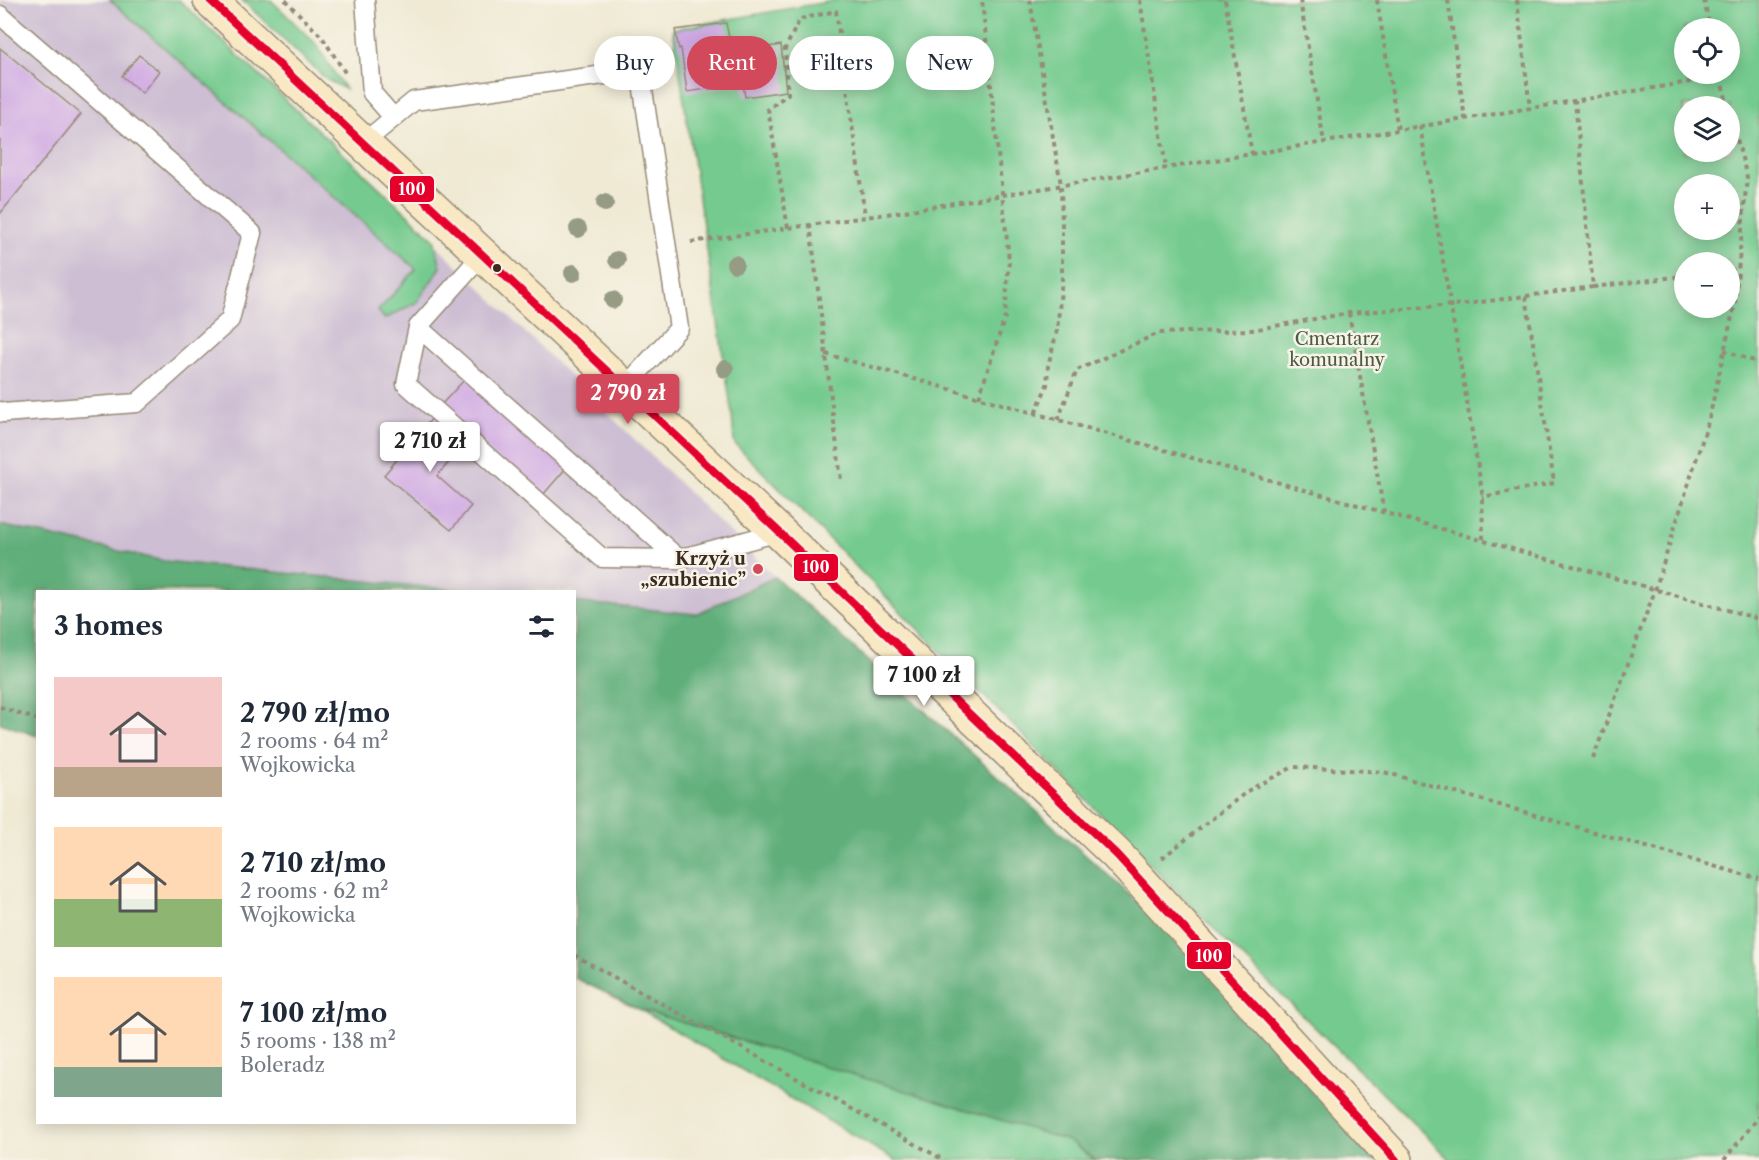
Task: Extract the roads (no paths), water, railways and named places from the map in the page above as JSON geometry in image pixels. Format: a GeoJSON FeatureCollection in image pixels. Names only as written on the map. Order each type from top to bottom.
{"type":"FeatureCollection","features":[{"type":"Feature","properties":{"kind":"street"},"geometry":{"type":"LineString","coordinates":[[210,0],[381,127],[483,254],[779,532],[1117,855],[1396,1160]]}},
{"type":"Feature","properties":{"kind":"lane"},"geometry":{"type":"LineString","coordinates":[[365,0],[372,93],[381,127],[414,101],[640,70],[679,327],[625,387]]}},
{"type":"Feature","properties":{"kind":"lane"},"geometry":{"type":"LineString","coordinates":[[0,15],[252,233],[230,320],[137,403],[3,413],[0,411]]}},
{"type":"Feature","properties":{"kind":"lane"},"geometry":{"type":"LineString","coordinates":[[483,254],[418,327],[405,384],[602,558],[679,559],[779,532]]}},
{"type":"Feature","properties":{"kind":"lane"},"geometry":{"type":"LineString","coordinates":[[418,327],[679,559]]}},
{"type":"Feature","properties":{"kind":"place","name":"Krzyż u „szubienic”"},"geometry":{"type":"Point","coordinates":[758,569]}},
{"type":"Feature","properties":{"kind":"park label","name":"Cmentarz komunalny"},"geometry":{"type":"Point","coordinates":[1337,349]}}]}
